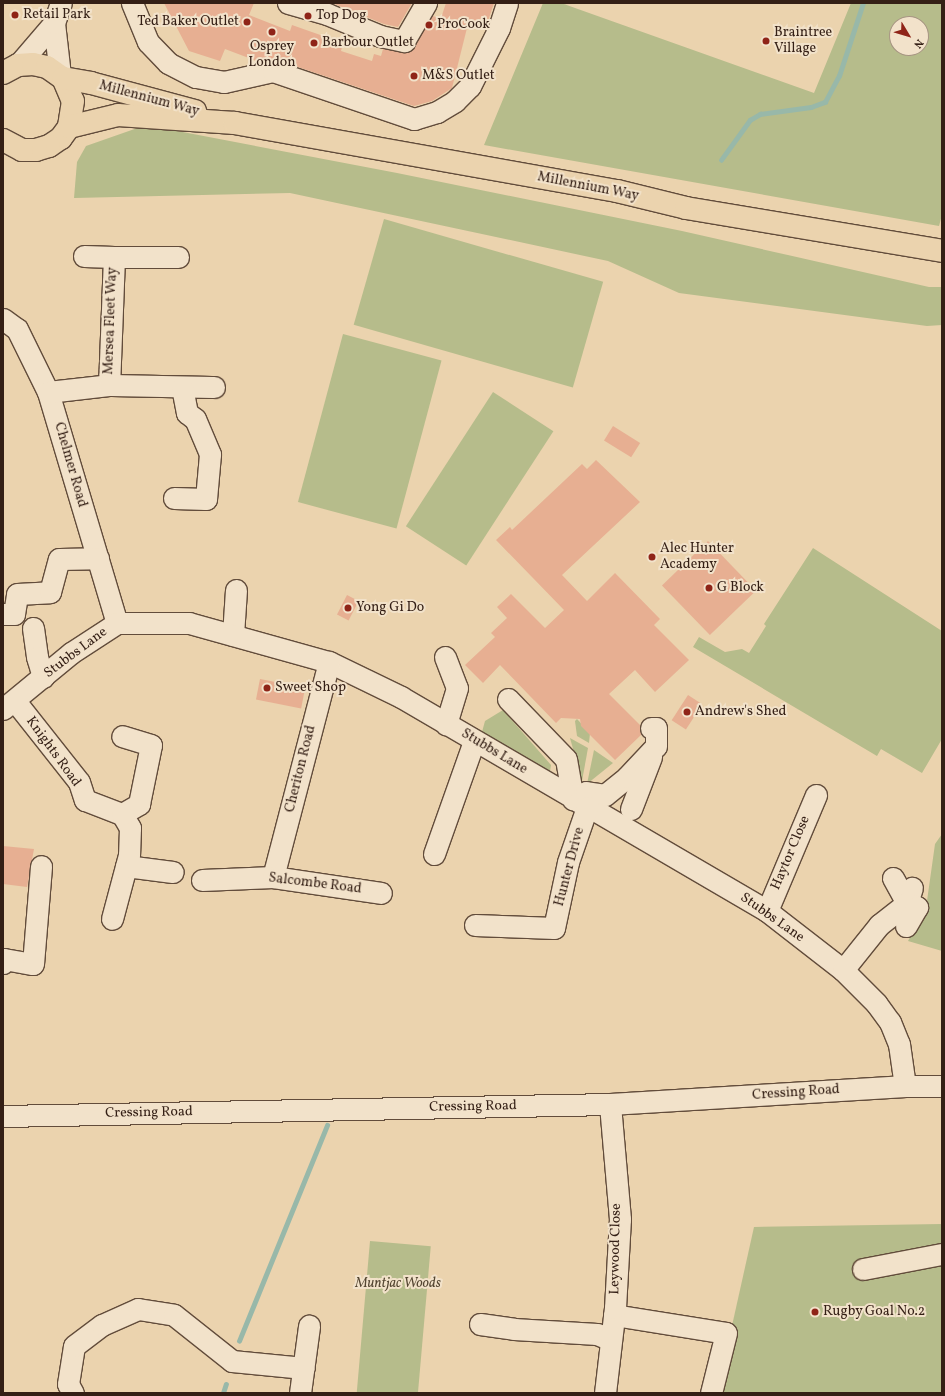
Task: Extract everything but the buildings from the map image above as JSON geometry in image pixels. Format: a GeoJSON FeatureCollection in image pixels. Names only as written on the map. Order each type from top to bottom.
{"type":"FeatureCollection","features":[{"type":"Feature","properties":{"kind":"main road","name":"Millennium Way"},"geometry":{"type":"LineString","coordinates":[[11,69],[33,64],[47,67],[61,77],[152,98],[235,123]]}},
{"type":"Feature","properties":{"kind":"main road"},"geometry":{"type":"LineString","coordinates":[[5,145],[22,150],[36,150],[49,146],[60,138],[69,126],[73,101],[61,77]]}},
{"type":"Feature","properties":{"kind":"main road","name":"Millennium Way"},"geometry":{"type":"LineString","coordinates":[[69,126],[118,115],[235,123],[617,191],[694,209],[942,251]]}},
{"type":"Feature","properties":{"kind":"street"},"geometry":{"type":"LineString","coordinates":[[11,69],[54,23],[61,3]]}},
{"type":"Feature","properties":{"kind":"street"},"geometry":{"type":"LineString","coordinates":[[132,3],[148,42],[168,63],[196,77],[224,82],[273,72],[414,118],[437,112],[455,101],[470,86],[499,28],[508,3]]}},
{"type":"Feature","properties":{"kind":"street"},"geometry":{"type":"LineString","coordinates":[[288,3],[328,8],[380,36],[404,41],[426,3]]}},
{"type":"Feature","properties":{"kind":"street"},"geometry":{"type":"LineString","coordinates":[[54,23],[61,77]]}},
{"type":"Feature","properties":{"kind":"street","name":"Mersea Fleet Way"},"geometry":{"type":"LineString","coordinates":[[84,256],[178,257]]}},
{"type":"Feature","properties":{"kind":"street","name":"Mersea Fleet Way"},"geometry":{"type":"LineString","coordinates":[[109,385],[114,257]]}},
{"type":"Feature","properties":{"kind":"street","name":"Chelmer Road"},"geometry":{"type":"LineString","coordinates":[[3,319],[17,329],[48,392],[117,623]]}},
{"type":"Feature","properties":{"kind":"street","name":"Mersea Fleet Way"},"geometry":{"type":"LineString","coordinates":[[48,392],[109,385],[214,388]]}},
{"type":"Feature","properties":{"kind":"street"},"geometry":{"type":"LineString","coordinates":[[174,498],[206,499],[210,454],[195,419],[187,413],[182,387]]}},
{"type":"Feature","properties":{"kind":"street"},"geometry":{"type":"LineString","coordinates":[[3,614],[14,614],[17,594],[50,592],[59,559],[98,558]]}},
{"type":"Feature","properties":{"kind":"street"},"geometry":{"type":"LineString","coordinates":[[233,635],[236,590]]}},
{"type":"Feature","properties":{"kind":"street","name":"Stubbs Lane"},"geometry":{"type":"LineString","coordinates":[[9,705],[71,653],[117,623],[189,623],[328,662],[401,697],[767,911],[843,970],[876,1003],[890,1022],[898,1044],[905,1086]]}},
{"type":"Feature","properties":{"kind":"street"},"geometry":{"type":"LineString","coordinates":[[33,628],[37,657],[44,676]]}},
{"type":"Feature","properties":{"kind":"street"},"geometry":{"type":"LineString","coordinates":[[445,657],[457,688],[446,724]]}},
{"type":"Feature","properties":{"kind":"street","name":"Cheriton Road"},"geometry":{"type":"LineString","coordinates":[[273,877],[328,662]]}},
{"type":"Feature","properties":{"kind":"street"},"geometry":{"type":"LineString","coordinates":[[508,699],[566,758],[580,803]]}},
{"type":"Feature","properties":{"kind":"street","name":"Knights Road"},"geometry":{"type":"LineString","coordinates":[[9,705],[78,782],[85,800],[122,814]]}},
{"type":"Feature","properties":{"kind":"street"},"geometry":{"type":"LineString","coordinates":[[112,919],[126,866],[130,828],[122,814],[139,804],[151,745],[122,736]]}},
{"type":"Feature","properties":{"kind":"street"},"geometry":{"type":"LineString","coordinates":[[580,803],[586,792],[605,795],[627,777],[654,737],[631,809]]}},
{"type":"Feature","properties":{"kind":"street"},"geometry":{"type":"LineString","coordinates":[[434,854],[474,741]]}},
{"type":"Feature","properties":{"kind":"street","name":"Haytor Close"},"geometry":{"type":"LineString","coordinates":[[767,911],[816,795]]}},
{"type":"Feature","properties":{"kind":"street","name":"Hunter Drive"},"geometry":{"type":"LineString","coordinates":[[475,925],[554,928],[580,803]]}},
{"type":"Feature","properties":{"kind":"street"},"geometry":{"type":"LineString","coordinates":[[3,963],[4,959],[33,964],[41,866]]}},
{"type":"Feature","properties":{"kind":"street"},"geometry":{"type":"LineString","coordinates":[[126,866],[173,872]]}},
{"type":"Feature","properties":{"kind":"street","name":"Salcombe Road"},"geometry":{"type":"LineString","coordinates":[[202,880],[273,877],[381,893]]}},
{"type":"Feature","properties":{"kind":"street"},"geometry":{"type":"LineString","coordinates":[[893,878],[918,907],[906,926]]}},
{"type":"Feature","properties":{"kind":"street"},"geometry":{"type":"LineString","coordinates":[[843,970],[879,925],[909,895]]}},
{"type":"Feature","properties":{"kind":"street","name":"Cressing Road"},"geometry":{"type":"LineString","coordinates":[[3,1116],[610,1104],[905,1086],[942,1086]]}},
{"type":"Feature","properties":{"kind":"street","name":"Leywood Close"},"geometry":{"type":"LineString","coordinates":[[604,1393],[614,1315],[620,1219],[610,1104]]}},
{"type":"Feature","properties":{"kind":"street"},"geometry":{"type":"LineString","coordinates":[[863,1269],[942,1254]]}},
{"type":"Feature","properties":{"kind":"street"},"geometry":{"type":"LineString","coordinates":[[73,1393],[68,1384],[74,1346],[102,1325],[138,1310],[174,1315],[232,1361],[304,1368]]}},
{"type":"Feature","properties":{"kind":"street"},"geometry":{"type":"LineString","coordinates":[[614,1315],[726,1333],[711,1393]]}},
{"type":"Feature","properties":{"kind":"street"},"geometry":{"type":"LineString","coordinates":[[480,1324],[597,1334],[611,1340]]}},
{"type":"Feature","properties":{"kind":"street"},"geometry":{"type":"LineString","coordinates":[[300,1393],[309,1326]]}},
{"type":"Feature","properties":{"kind":"green space"},"geometry":{"type":"Polygon","coordinates":[[[543,3],[561,3],[814,93],[851,3],[942,3],[942,215],[939,226],[484,145],[543,3]]]}},
{"type":"Feature","properties":{"kind":"green space"},"geometry":{"type":"Polygon","coordinates":[[[146,125],[397,173],[682,231],[929,287],[942,287],[942,325],[927,326],[679,293],[608,261],[290,193],[74,198],[77,162],[86,146],[146,125]]]}},
{"type":"Feature","properties":{"kind":"green space"},"geometry":{"type":"Polygon","coordinates":[[[384,219],[603,282],[573,388],[354,325],[384,219]]]}},
{"type":"Feature","properties":{"kind":"green space"},"geometry":{"type":"Polygon","coordinates":[[[343,334],[442,360],[396,528],[298,502],[343,334]]]}},
{"type":"Feature","properties":{"kind":"green space"},"geometry":{"type":"Polygon","coordinates":[[[493,392],[553,431],[466,565],[406,526],[493,392]]]}},
{"type":"Feature","properties":{"kind":"green space"},"geometry":{"type":"Polygon","coordinates":[[[813,548],[942,631],[942,739],[922,773],[881,749],[877,756],[693,647],[699,637],[725,652],[742,649],[749,653],[766,626],[764,624],[813,548]]]}},
{"type":"Feature","properties":{"kind":"green space"},"geometry":{"type":"Polygon","coordinates":[[[503,710],[551,765],[549,778],[482,732],[485,721],[503,710]]]}},
{"type":"Feature","properties":{"kind":"green space"},"geometry":{"type":"Polygon","coordinates":[[[577,719],[590,733],[589,743],[577,736],[575,721],[577,719]]]}},
{"type":"Feature","properties":{"kind":"green space"},"geometry":{"type":"Polygon","coordinates":[[[570,738],[588,748],[582,781],[570,738]]]}},
{"type":"Feature","properties":{"kind":"green space"},"geometry":{"type":"Polygon","coordinates":[[[594,750],[613,763],[587,784],[594,750]]]}},
{"type":"Feature","properties":{"kind":"green space"},"geometry":{"type":"Polygon","coordinates":[[[942,834],[942,951],[908,941],[926,908],[935,844],[942,834]]]}},
{"type":"Feature","properties":{"kind":"green space"},"geometry":{"type":"Polygon","coordinates":[[[942,1224],[942,1393],[717,1393],[754,1227],[942,1224]]]}},
{"type":"Feature","properties":{"kind":"green space","name":"Muntjac Woods"},"geometry":{"type":"Polygon","coordinates":[[[370,1241],[431,1246],[418,1393],[357,1392],[370,1241]]]}},
{"type":"Feature","properties":{"kind":"waterway"},"geometry":{"type":"LineString","coordinates":[[721,160],[750,120],[760,114],[811,107],[825,102],[839,76],[863,3]]}},
{"type":"Feature","properties":{"kind":"waterway"},"geometry":{"type":"LineString","coordinates":[[239,1341],[327,1125]]}},
{"type":"Feature","properties":{"kind":"waterway"},"geometry":{"type":"LineString","coordinates":[[223,1393],[226,1384]]}},
{"type":"Feature","properties":{"kind":"place","name":"Retail Park"},"geometry":{"type":"Point","coordinates":[15,15]}},
{"type":"Feature","properties":{"kind":"place","name":"Top Dog"},"geometry":{"type":"Point","coordinates":[308,16]}},
{"type":"Feature","properties":{"kind":"place","name":"Ted Baker Outlet"},"geometry":{"type":"Point","coordinates":[247,22]}},
{"type":"Feature","properties":{"kind":"place","name":"ProCook"},"geometry":{"type":"Point","coordinates":[429,25]}},
{"type":"Feature","properties":{"kind":"place","name":"Osprey London"},"geometry":{"type":"Point","coordinates":[272,32]}},
{"type":"Feature","properties":{"kind":"place","name":"Braintree Village"},"geometry":{"type":"Point","coordinates":[766,41]}},
{"type":"Feature","properties":{"kind":"place","name":"Barbour Outlet"},"geometry":{"type":"Point","coordinates":[314,43]}},
{"type":"Feature","properties":{"kind":"place","name":"M&S Outlet"},"geometry":{"type":"Point","coordinates":[414,76]}},
{"type":"Feature","properties":{"kind":"place","name":"Alec Hunter Academy"},"geometry":{"type":"Point","coordinates":[652,557]}},
{"type":"Feature","properties":{"kind":"place","name":"G Block"},"geometry":{"type":"Point","coordinates":[709,588]}},
{"type":"Feature","properties":{"kind":"place","name":"Yong Gi Do"},"geometry":{"type":"Point","coordinates":[348,608]}},
{"type":"Feature","properties":{"kind":"place","name":"Sweet Shop"},"geometry":{"type":"Point","coordinates":[267,688]}},
{"type":"Feature","properties":{"kind":"place","name":"Andrew's Shed"},"geometry":{"type":"Point","coordinates":[687,712]}},
{"type":"Feature","properties":{"kind":"place","name":"Rugby Goal No.2"},"geometry":{"type":"Point","coordinates":[815,1312]}}]}
